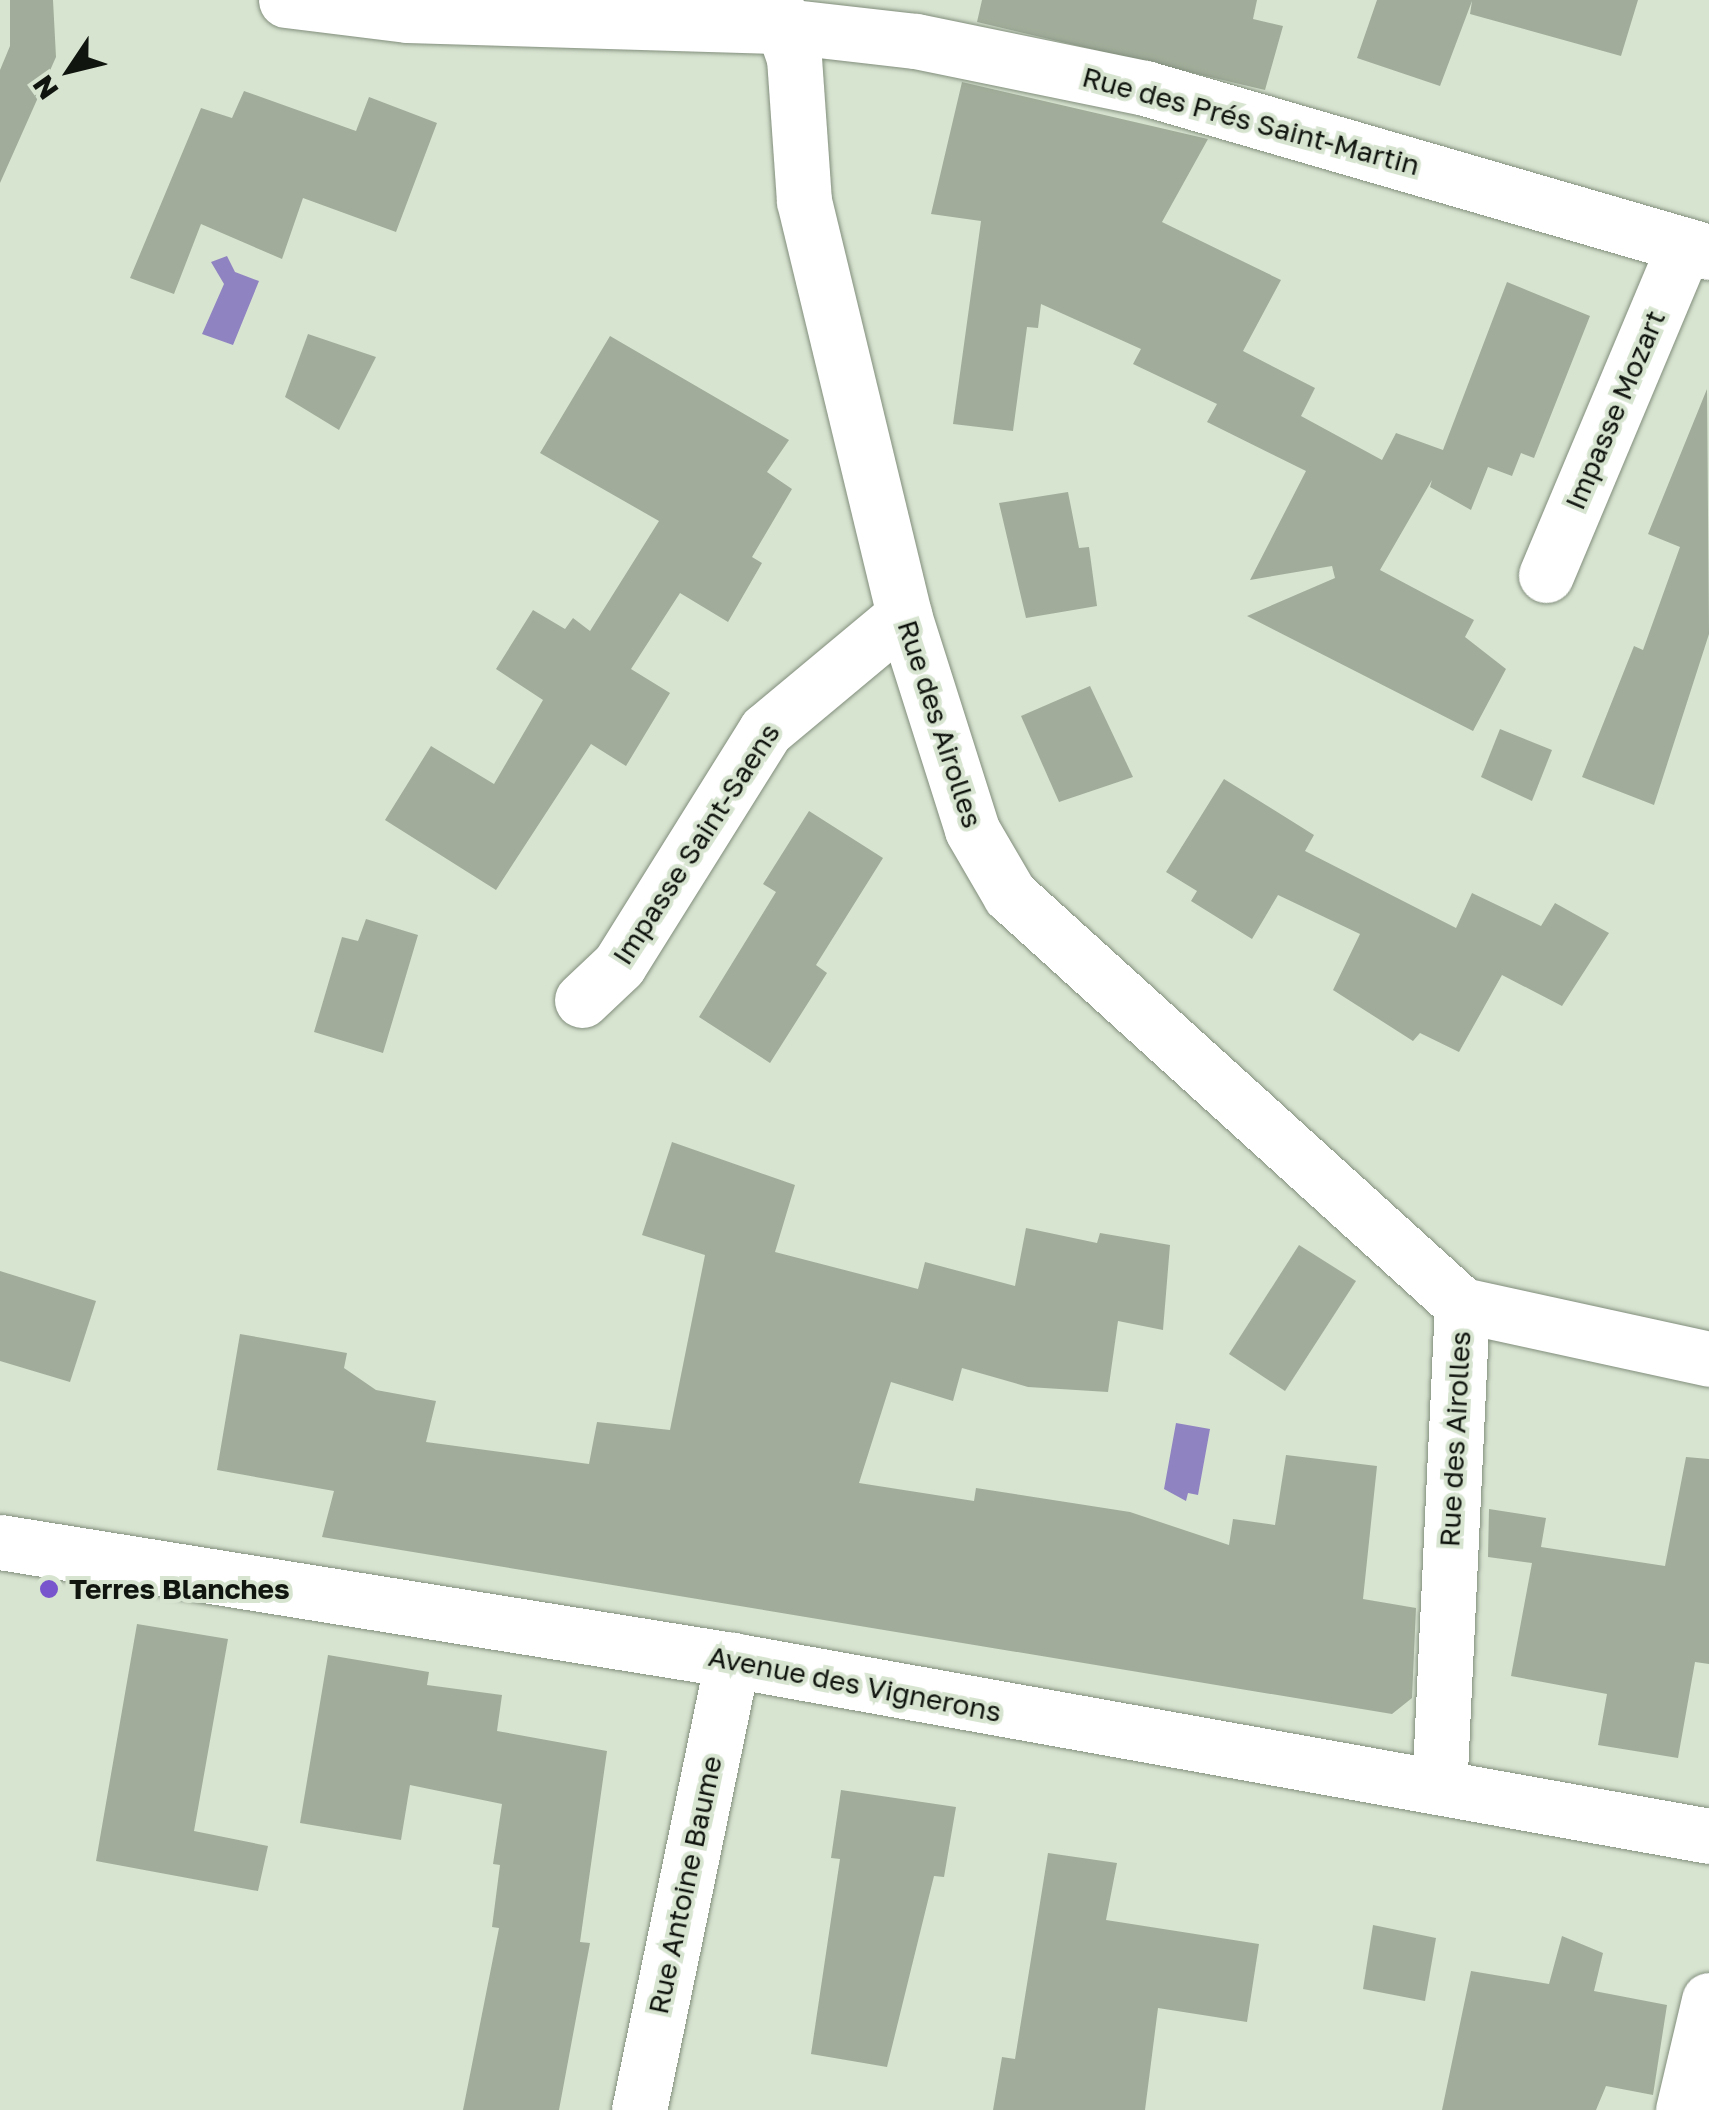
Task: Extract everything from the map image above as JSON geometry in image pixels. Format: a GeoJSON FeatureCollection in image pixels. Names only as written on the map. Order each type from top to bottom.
{"type":"FeatureCollection","features":[{"type":"Feature","properties":{"kind":"street"},"geometry":{"type":"LineString","coordinates":[[286,0],[407,15],[779,13]]}},
{"type":"Feature","properties":{"kind":"street","name":"Rue des Prés Saint-Martin"},"geometry":{"type":"LineString","coordinates":[[779,13],[1145,88],[1697,249]]}},
{"type":"Feature","properties":{"kind":"street","name":"Rue des Airolles"},"geometry":{"type":"LineString","coordinates":[[779,13],[804,201],[904,615],[972,830],[1010,895],[1462,1306],[1439,1787]]}},
{"type":"Feature","properties":{"kind":"street","name":"Impasse Mozart"},"geometry":{"type":"LineString","coordinates":[[1546,574],[1697,249]]}},
{"type":"Feature","properties":{"kind":"street","name":"Impasse Saint-Saens"},"geometry":{"type":"LineString","coordinates":[[582,1000],[620,965],[766,730],[904,615]]}},
{"type":"Feature","properties":{"kind":"street"},"geometry":{"type":"LineString","coordinates":[[1462,1306],[1709,1359]]}},
{"type":"Feature","properties":{"kind":"street","name":"Avenue des Vignerons"},"geometry":{"type":"LineString","coordinates":[[0,1542],[732,1660],[1709,1836]]}},
{"type":"Feature","properties":{"kind":"street","name":"Rue Antoine Baume"},"geometry":{"type":"LineString","coordinates":[[639,2110],[732,1660]]}},
{"type":"Feature","properties":{"kind":"street"},"geometry":{"type":"LineString","coordinates":[[1683,2110],[1709,2000]]}},
{"type":"Feature","properties":{"kind":"shaded area"},"geometry":{"type":"Polygon","coordinates":[[[227,256],[235,272],[259,281],[233,345],[202,334],[224,284],[211,262],[227,256]]]}},
{"type":"Feature","properties":{"kind":"shaded area"},"geometry":{"type":"Polygon","coordinates":[[[1176,1423],[1210,1429],[1198,1495],[1188,1493],[1186,1501],[1164,1489],[1176,1423]]]}},
{"type":"Feature","properties":{"kind":"building"},"geometry":{"type":"Polygon","coordinates":[[[10,0],[53,0],[56,57],[0,183],[0,70],[10,46],[10,0]]]}},
{"type":"Feature","properties":{"kind":"building"},"geometry":{"type":"Polygon","coordinates":[[[982,0],[1257,0],[1253,19],[1283,26],[1265,90],[977,22],[982,0]]]}},
{"type":"Feature","properties":{"kind":"building"},"geometry":{"type":"Polygon","coordinates":[[[1377,0],[1638,0],[1621,56],[1470,14],[1472,1],[1440,86],[1357,58],[1377,0]]]}},
{"type":"Feature","properties":{"kind":"building"},"geometry":{"type":"Polygon","coordinates":[[[962,82],[1208,139],[1162,222],[1281,280],[1243,351],[1315,388],[1301,416],[1382,460],[1396,433],[1443,450],[1507,282],[1590,316],[1534,458],[1521,453],[1512,476],[1488,467],[1471,510],[1430,487],[1432,480],[1380,570],[1474,620],[1465,637],[1506,669],[1473,731],[1247,616],[1335,578],[1332,566],[1250,580],[1306,471],[1207,422],[1217,404],[1133,364],[1141,349],[1041,304],[1038,328],[1027,327],[1013,431],[953,424],[981,221],[931,214],[962,82]]]}},
{"type":"Feature","properties":{"kind":"building"},"geometry":{"type":"Polygon","coordinates":[[[244,91],[356,131],[369,97],[437,123],[396,232],[303,198],[282,259],[201,224],[174,294],[130,278],[201,108],[232,118],[244,91]]]}},
{"type":"Feature","properties":{"kind":"building"},"geometry":{"type":"Polygon","coordinates":[[[308,334],[376,357],[339,430],[285,397],[308,334]]]}},
{"type":"Feature","properties":{"kind":"building"},"geometry":{"type":"Polygon","coordinates":[[[610,336],[789,440],[767,472],[792,489],[752,557],[762,563],[728,622],[680,593],[631,669],[670,693],[626,766],[591,744],[496,890],[385,820],[431,746],[494,784],[543,700],[496,669],[533,610],[565,629],[573,618],[590,631],[659,521],[540,453],[610,336]]]}},
{"type":"Feature","properties":{"kind":"building"},"geometry":{"type":"Polygon","coordinates":[[[1707,389],[1709,634],[1654,805],[1582,777],[1634,646],[1643,650],[1680,547],[1648,534],[1707,389]]]}},
{"type":"Feature","properties":{"kind":"building"},"geometry":{"type":"Polygon","coordinates":[[[1068,492],[1079,548],[1089,547],[1097,606],[1026,618],[999,503],[1068,492]]]}},
{"type":"Feature","properties":{"kind":"building"},"geometry":{"type":"Polygon","coordinates":[[[1090,686],[1133,777],[1059,802],[1021,716],[1090,686]]]}},
{"type":"Feature","properties":{"kind":"building"},"geometry":{"type":"Polygon","coordinates":[[[1500,729],[1552,750],[1532,801],[1481,777],[1500,729]]]}},
{"type":"Feature","properties":{"kind":"building"},"geometry":{"type":"Polygon","coordinates":[[[1224,779],[1314,835],[1305,851],[1456,928],[1472,893],[1541,926],[1555,903],[1609,933],[1562,1006],[1502,975],[1459,1052],[1420,1033],[1413,1041],[1333,990],[1360,934],[1278,895],[1252,939],[1191,901],[1197,891],[1166,872],[1224,779]]]}},
{"type":"Feature","properties":{"kind":"building"},"geometry":{"type":"Polygon","coordinates":[[[809,811],[883,858],[816,965],[827,973],[770,1063],[699,1017],[776,892],[763,884],[809,811]]]}},
{"type":"Feature","properties":{"kind":"building"},"geometry":{"type":"Polygon","coordinates":[[[366,919],[418,935],[383,1053],[314,1032],[342,937],[358,941],[366,919]]]}},
{"type":"Feature","properties":{"kind":"building"},"geometry":{"type":"Polygon","coordinates":[[[672,1142],[795,1185],[775,1252],[918,1289],[925,1262],[1015,1286],[1026,1228],[1097,1243],[1100,1233],[1170,1245],[1163,1330],[1118,1321],[1108,1392],[1028,1387],[962,1368],[953,1401],[891,1382],[859,1483],[974,1501],[976,1488],[1130,1512],[1229,1545],[1233,1519],[1275,1525],[1286,1455],[1377,1466],[1363,1599],[1416,1608],[1412,1698],[1392,1714],[322,1537],[334,1491],[217,1470],[240,1334],[347,1353],[344,1368],[376,1390],[436,1401],[426,1442],[589,1464],[597,1422],[670,1430],[705,1255],[642,1235],[672,1142]]]}},
{"type":"Feature","properties":{"kind":"building"},"geometry":{"type":"Polygon","coordinates":[[[1299,1245],[1356,1281],[1285,1391],[1229,1354],[1299,1245]]]}},
{"type":"Feature","properties":{"kind":"building"},"geometry":{"type":"Polygon","coordinates":[[[0,1271],[96,1301],[70,1382],[0,1361],[0,1271]]]}},
{"type":"Feature","properties":{"kind":"building"},"geometry":{"type":"Polygon","coordinates":[[[1686,1457],[1709,1459],[1709,1664],[1695,1662],[1678,1758],[1598,1745],[1607,1694],[1511,1676],[1532,1563],[1488,1557],[1489,1509],[1546,1518],[1541,1547],[1665,1566],[1686,1457]]]}},
{"type":"Feature","properties":{"kind":"building"},"geometry":{"type":"Polygon","coordinates":[[[137,1624],[228,1639],[194,1831],[268,1846],[258,1891],[96,1861],[137,1624]]]}},
{"type":"Feature","properties":{"kind":"building"},"geometry":{"type":"Polygon","coordinates":[[[328,1655],[429,1672],[427,1685],[502,1695],[497,1731],[607,1751],[580,1942],[590,1943],[559,2110],[463,2110],[499,1928],[492,1927],[500,1865],[493,1864],[502,1804],[410,1785],[401,1840],[300,1823],[328,1655]]]}},
{"type":"Feature","properties":{"kind":"building"},"geometry":{"type":"Polygon","coordinates":[[[841,1790],[956,1807],[944,1877],[934,1876],[887,2067],[811,2054],[840,1859],[831,1858],[841,1790]]]}},
{"type":"Feature","properties":{"kind":"building"},"geometry":{"type":"Polygon","coordinates":[[[1048,1853],[1117,1863],[1106,1920],[1259,1944],[1247,2022],[1158,2008],[1145,2110],[993,2110],[1002,2057],[1015,2059],[1048,1853]]]}},
{"type":"Feature","properties":{"kind":"building"},"geometry":{"type":"Polygon","coordinates":[[[1373,1925],[1436,1938],[1425,2001],[1363,1989],[1373,1925]]]}},
{"type":"Feature","properties":{"kind":"building"},"geometry":{"type":"Polygon","coordinates":[[[1562,1936],[1603,1953],[1594,1991],[1667,2005],[1653,2095],[1606,2086],[1596,2110],[1442,2110],[1471,1971],[1549,1984],[1562,1936]]]}},
{"type":"Feature","properties":{"kind":"place","name":"Terres Blanches"},"geometry":{"type":"Point","coordinates":[49,1589]}}]}
